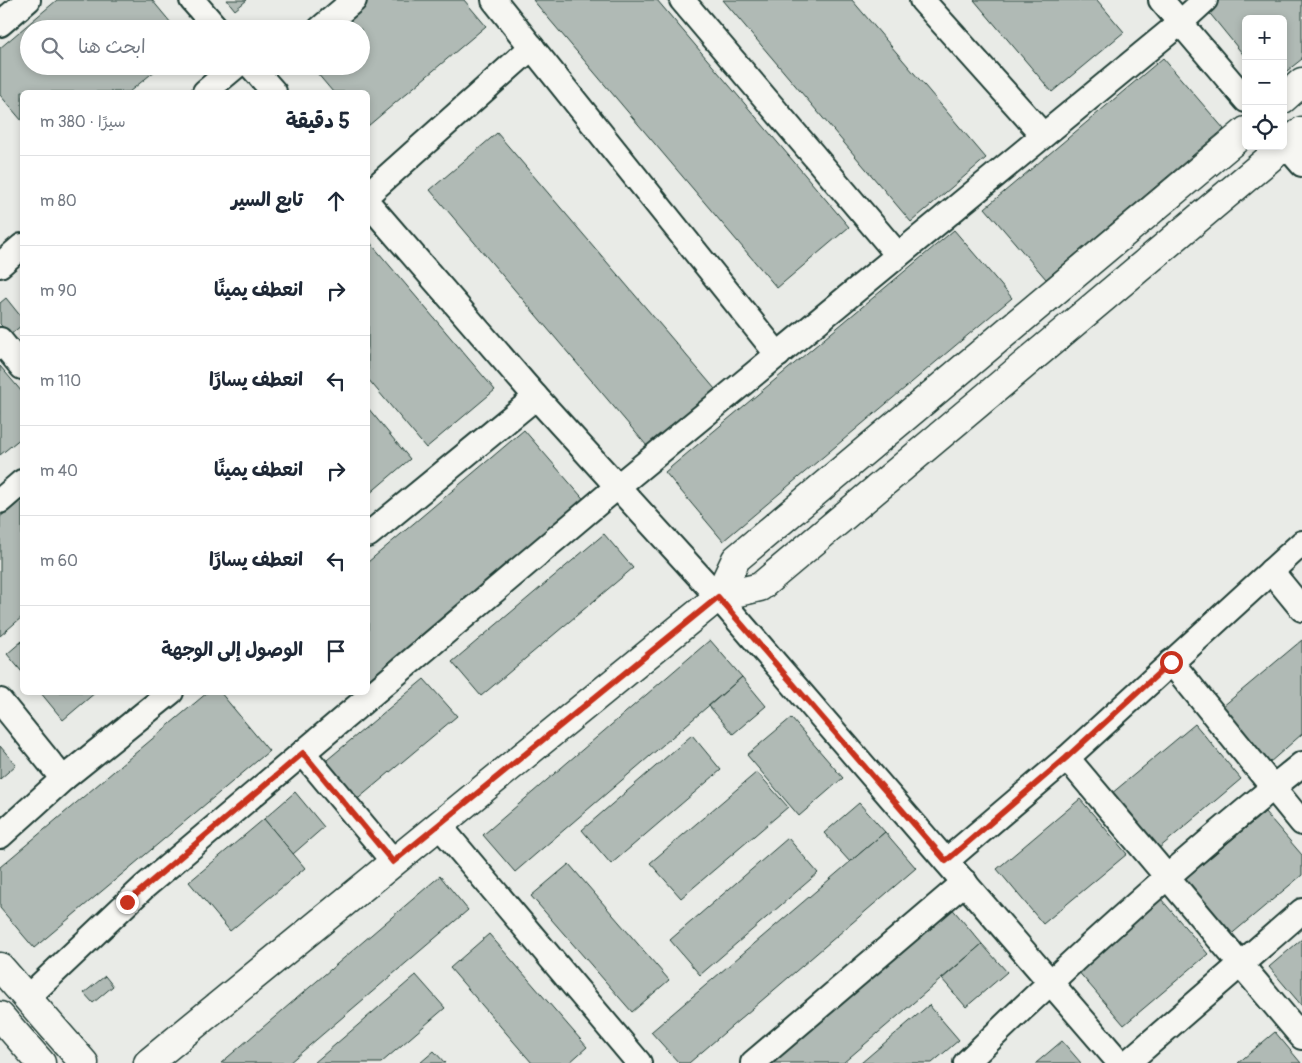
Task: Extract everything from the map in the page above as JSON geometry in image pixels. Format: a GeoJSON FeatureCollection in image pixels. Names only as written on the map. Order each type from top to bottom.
{"type":"FeatureCollection","features":[{"type":"Feature","properties":{"kind":"street"},"geometry":{"type":"LineString","coordinates":[[0,24],[28,0]]}},
{"type":"Feature","properties":{"kind":"street"},"geometry":{"type":"LineString","coordinates":[[192,0],[209,20]]}},
{"type":"Feature","properties":{"kind":"street"},"geometry":{"type":"LineString","coordinates":[[331,20],[354,0]]}},
{"type":"Feature","properties":{"kind":"street"},"geometry":{"type":"LineString","coordinates":[[494,0],[778,355]]}},
{"type":"Feature","properties":{"kind":"street"},"geometry":{"type":"LineString","coordinates":[[682,0],[898,255]]}},
{"type":"Feature","properties":{"kind":"street"},"geometry":{"type":"LineString","coordinates":[[922,0],[1043,135]]}},
{"type":"Feature","properties":{"kind":"street"},"geometry":{"type":"LineString","coordinates":[[1161,0],[1242,95]]}},
{"type":"Feature","properties":{"kind":"street"},"geometry":{"type":"LineString","coordinates":[[28,997],[138,892],[617,487],[1180,23],[1204,0]]}},
{"type":"Feature","properties":{"kind":"street"},"geometry":{"type":"LineString","coordinates":[[370,192],[532,47]]}},
{"type":"Feature","properties":{"kind":"street"},"geometry":{"type":"LineString","coordinates":[[207,90],[225,75]]}},
{"type":"Feature","properties":{"kind":"street"},"geometry":{"type":"LineString","coordinates":[[1287,95],[1302,82]]}},
{"type":"Feature","properties":{"kind":"street"},"geometry":{"type":"LineString","coordinates":[[148,1063],[718,597],[736,559],[1242,134]]}},
{"type":"Feature","properties":{"kind":"street"},"geometry":{"type":"LineString","coordinates":[[718,597],[760,587],[1293,145]]}},
{"type":"Feature","properties":{"kind":"street"},"geometry":{"type":"LineString","coordinates":[[370,205],[536,397],[718,597],[1120,1063]]}},
{"type":"Feature","properties":{"kind":"street"},"geometry":{"type":"LineString","coordinates":[[0,265],[20,248]]}},
{"type":"Feature","properties":{"kind":"street"},"geometry":{"type":"LineString","coordinates":[[0,340],[20,365]]}},
{"type":"Feature","properties":{"kind":"street"},"geometry":{"type":"LineString","coordinates":[[370,533],[536,397]]}},
{"type":"Feature","properties":{"kind":"street"},"geometry":{"type":"LineString","coordinates":[[0,501],[20,484]]}},
{"type":"Feature","properties":{"kind":"street"},"geometry":{"type":"LineString","coordinates":[[946,861],[1066,758],[1302,543]]}},
{"type":"Feature","properties":{"kind":"street"},"geometry":{"type":"LineString","coordinates":[[1271,571],[1302,609]]}},
{"type":"Feature","properties":{"kind":"street"},"geometry":{"type":"LineString","coordinates":[[1171,662],[1302,823]]}},
{"type":"Feature","properties":{"kind":"street"},"geometry":{"type":"LineString","coordinates":[[0,836],[63,779],[167,695]]}},
{"type":"Feature","properties":{"kind":"street"},"geometry":{"type":"LineString","coordinates":[[0,701],[63,779]]}},
{"type":"Feature","properties":{"kind":"street"},"geometry":{"type":"LineString","coordinates":[[303,753],[393,862]]}},
{"type":"Feature","properties":{"kind":"street"},"geometry":{"type":"LineString","coordinates":[[1066,758],[1302,1036]]}},
{"type":"Feature","properties":{"kind":"street"},"geometry":{"type":"LineString","coordinates":[[966,1063],[1050,981],[1166,877],[1302,764]]}},
{"type":"Feature","properties":{"kind":"street"},"geometry":{"type":"LineString","coordinates":[[438,824],[639,1063]]}},
{"type":"Feature","properties":{"kind":"street"},"geometry":{"type":"LineString","coordinates":[[752,1063],[965,882]]}},
{"type":"Feature","properties":{"kind":"street"},"geometry":{"type":"LineString","coordinates":[[1127,1063],[1302,911]]}},
{"type":"Feature","properties":{"kind":"street"},"geometry":{"type":"LineString","coordinates":[[0,967],[84,1063]]}},
{"type":"Feature","properties":{"kind":"street"},"geometry":{"type":"LineString","coordinates":[[0,1016],[41,1063]]}},
{"type":"Feature","properties":{"kind":"building"},"geometry":{"type":"Polygon","coordinates":[[[57,0],[152,0],[169,20],[33,20],[57,0]]]}},
{"type":"Feature","properties":{"kind":"building"},"geometry":{"type":"Polygon","coordinates":[[[227,0],[247,0],[235,10],[227,0]]]}},
{"type":"Feature","properties":{"kind":"building"},"geometry":{"type":"Polygon","coordinates":[[[361,0],[464,0],[486,26],[370,124],[370,90],[331,90],[319,75],[370,75],[370,20],[338,20],[361,0]]]}},
{"type":"Feature","properties":{"kind":"building"},"geometry":{"type":"Polygon","coordinates":[[[533,0],[657,0],[849,227],[777,288],[533,0]]]}},
{"type":"Feature","properties":{"kind":"building"},"geometry":{"type":"Polygon","coordinates":[[[723,0],[852,0],[986,158],[911,222],[723,0]]]}},
{"type":"Feature","properties":{"kind":"building"},"geometry":{"type":"Polygon","coordinates":[[[974,0],[1097,0],[1124,32],[1052,92],[974,0]]]}},
{"type":"Feature","properties":{"kind":"building"},"geometry":{"type":"Polygon","coordinates":[[[1219,0],[1302,0],[1302,59],[1287,71],[1287,15],[1242,15],[1242,53],[1207,10],[1219,0]]]}},
{"type":"Feature","properties":{"kind":"building"},"geometry":{"type":"Polygon","coordinates":[[[20,31],[20,75],[150,75],[131,90],[20,90],[20,119],[0,95],[0,48],[20,31]]]}},
{"type":"Feature","properties":{"kind":"building"},"geometry":{"type":"Polygon","coordinates":[[[1163,58],[1224,129],[1046,279],[985,208],[1163,58]]]}},
{"type":"Feature","properties":{"kind":"building"},"geometry":{"type":"Polygon","coordinates":[[[497,133],[715,389],[647,446],[430,190],[497,133]]]}},
{"type":"Feature","properties":{"kind":"building"},"geometry":{"type":"Polygon","coordinates":[[[954,230],[1012,298],[723,541],[665,472],[954,230]]]}},
{"type":"Feature","properties":{"kind":"building"},"geometry":{"type":"Polygon","coordinates":[[[370,242],[495,390],[426,448],[370,381],[370,242]]]}},
{"type":"Feature","properties":{"kind":"building"},"geometry":{"type":"Polygon","coordinates":[[[6,298],[20,316],[20,327],[10,335],[0,324],[0,303],[6,298]]]}},
{"type":"Feature","properties":{"kind":"building"},"geometry":{"type":"Polygon","coordinates":[[[0,366],[20,390],[20,439],[0,455],[0,366]]]}},
{"type":"Feature","properties":{"kind":"building"},"geometry":{"type":"Polygon","coordinates":[[[370,410],[410,459],[370,493],[370,410]]]}},
{"type":"Feature","properties":{"kind":"building"},"geometry":{"type":"Polygon","coordinates":[[[524,430],[587,503],[370,685],[370,560],[524,430]]]}},
{"type":"Feature","properties":{"kind":"building"},"geometry":{"type":"Polygon","coordinates":[[[20,501],[20,619],[0,636],[0,517],[20,501]]]}},
{"type":"Feature","properties":{"kind":"building"},"geometry":{"type":"Polygon","coordinates":[[[604,534],[633,568],[481,696],[452,662],[604,534]]]}},
{"type":"Feature","properties":{"kind":"building"},"geometry":{"type":"Polygon","coordinates":[[[710,640],[742,677],[515,872],[483,835],[710,640]]]}},
{"type":"Feature","properties":{"kind":"building"},"geometry":{"type":"Polygon","coordinates":[[[1302,640],[1302,734],[1269,763],[1222,707],[1302,640]]]}},
{"type":"Feature","properties":{"kind":"building"},"geometry":{"type":"Polygon","coordinates":[[[20,643],[20,670],[7,654],[20,643]]]}},
{"type":"Feature","properties":{"kind":"building"},"geometry":{"type":"Polygon","coordinates":[[[742,677],[766,706],[733,734],[709,706],[742,677]]]}},
{"type":"Feature","properties":{"kind":"building"},"geometry":{"type":"Polygon","coordinates":[[[424,679],[457,716],[353,803],[321,765],[424,679]]]}},
{"type":"Feature","properties":{"kind":"building"},"geometry":{"type":"Polygon","coordinates":[[[42,695],[92,695],[63,720],[42,695]]]}},
{"type":"Feature","properties":{"kind":"building"},"geometry":{"type":"Polygon","coordinates":[[[204,695],[222,695],[269,751],[34,948],[0,908],[0,867],[204,695]]]}},
{"type":"Feature","properties":{"kind":"building"},"geometry":{"type":"Polygon","coordinates":[[[791,718],[843,778],[799,816],[747,755],[791,718]]]}},
{"type":"Feature","properties":{"kind":"building"},"geometry":{"type":"Polygon","coordinates":[[[1195,724],[1241,779],[1158,849],[1111,794],[1195,724]]]}},
{"type":"Feature","properties":{"kind":"building"},"geometry":{"type":"Polygon","coordinates":[[[692,735],[721,770],[611,864],[582,830],[692,735]]]}},
{"type":"Feature","properties":{"kind":"building"},"geometry":{"type":"Polygon","coordinates":[[[0,746],[16,765],[0,779],[0,746]]]}},
{"type":"Feature","properties":{"kind":"building"},"geometry":{"type":"Polygon","coordinates":[[[757,772],[788,807],[681,898],[650,863],[757,772]]]}},
{"type":"Feature","properties":{"kind":"building"},"geometry":{"type":"Polygon","coordinates":[[[295,792],[324,827],[293,854],[264,819],[295,792]]]}},
{"type":"Feature","properties":{"kind":"building"},"geometry":{"type":"Polygon","coordinates":[[[1080,799],[1127,854],[1043,924],[997,869],[1080,799]]]}},
{"type":"Feature","properties":{"kind":"building"},"geometry":{"type":"Polygon","coordinates":[[[859,803],[885,832],[850,862],[824,833],[859,803]]]}},
{"type":"Feature","properties":{"kind":"building"},"geometry":{"type":"Polygon","coordinates":[[[1265,812],[1302,855],[1302,875],[1228,937],[1181,882],[1265,812]]]}},
{"type":"Feature","properties":{"kind":"building"},"geometry":{"type":"Polygon","coordinates":[[[264,819],[305,868],[230,931],[189,882],[264,819]]]}},
{"type":"Feature","properties":{"kind":"building"},"geometry":{"type":"Polygon","coordinates":[[[885,832],[916,868],[689,1063],[679,1063],[651,1032],[885,832]]]}},
{"type":"Feature","properties":{"kind":"building"},"geometry":{"type":"Polygon","coordinates":[[[788,838],[818,873],[700,975],[670,940],[788,838]]]}},
{"type":"Feature","properties":{"kind":"building"},"geometry":{"type":"Polygon","coordinates":[[[569,864],[669,980],[632,1012],[531,896],[569,864]]]}},
{"type":"Feature","properties":{"kind":"building"},"geometry":{"type":"Polygon","coordinates":[[[440,876],[468,910],[289,1063],[221,1063],[440,876]]]}},
{"type":"Feature","properties":{"kind":"building"},"geometry":{"type":"Polygon","coordinates":[[[1161,899],[1208,954],[1124,1025],[1077,970],[1161,899]]]}},
{"type":"Feature","properties":{"kind":"building"},"geometry":{"type":"Polygon","coordinates":[[[950,906],[982,944],[843,1063],[766,1063],[950,906]]]}},
{"type":"Feature","properties":{"kind":"building"},"geometry":{"type":"Polygon","coordinates":[[[489,934],[587,1047],[569,1063],[532,1063],[450,968],[489,934]]]}},
{"type":"Feature","properties":{"kind":"building"},"geometry":{"type":"Polygon","coordinates":[[[1302,939],[1302,1006],[1269,967],[1302,939]]]}},
{"type":"Feature","properties":{"kind":"building"},"geometry":{"type":"Polygon","coordinates":[[[982,944],[1007,972],[966,1007],[942,979],[982,944]]]}},
{"type":"Feature","properties":{"kind":"building"},"geometry":{"type":"Polygon","coordinates":[[[416,975],[445,1008],[381,1063],[314,1063],[416,975]]]}},
{"type":"Feature","properties":{"kind":"building"},"geometry":{"type":"Polygon","coordinates":[[[105,976],[113,986],[93,1003],[84,993],[105,976]]]}},
{"type":"Feature","properties":{"kind":"building"},"geometry":{"type":"Polygon","coordinates":[[[929,1005],[959,1040],[932,1063],[861,1063],[929,1005]]]}},
{"type":"Feature","properties":{"kind":"building"},"geometry":{"type":"Polygon","coordinates":[[[1275,1032],[1301,1063],[1238,1063],[1275,1032]]]}},
{"type":"Feature","properties":{"kind":"building"},"geometry":{"type":"Polygon","coordinates":[[[1062,1041],[1081,1063],[1036,1063],[1062,1041]]]}},
{"type":"Feature","properties":{"kind":"building"},"geometry":{"type":"Polygon","coordinates":[[[434,1051],[445,1063],[420,1063],[434,1051]]]}},
{"type":"Feature","properties":{"kind":"route"},"geometry":{"type":"LineString","coordinates":[[127,902],[303,753],[393,862],[718,597],[946,861],[1066,758],[1171,662]]}}]}
